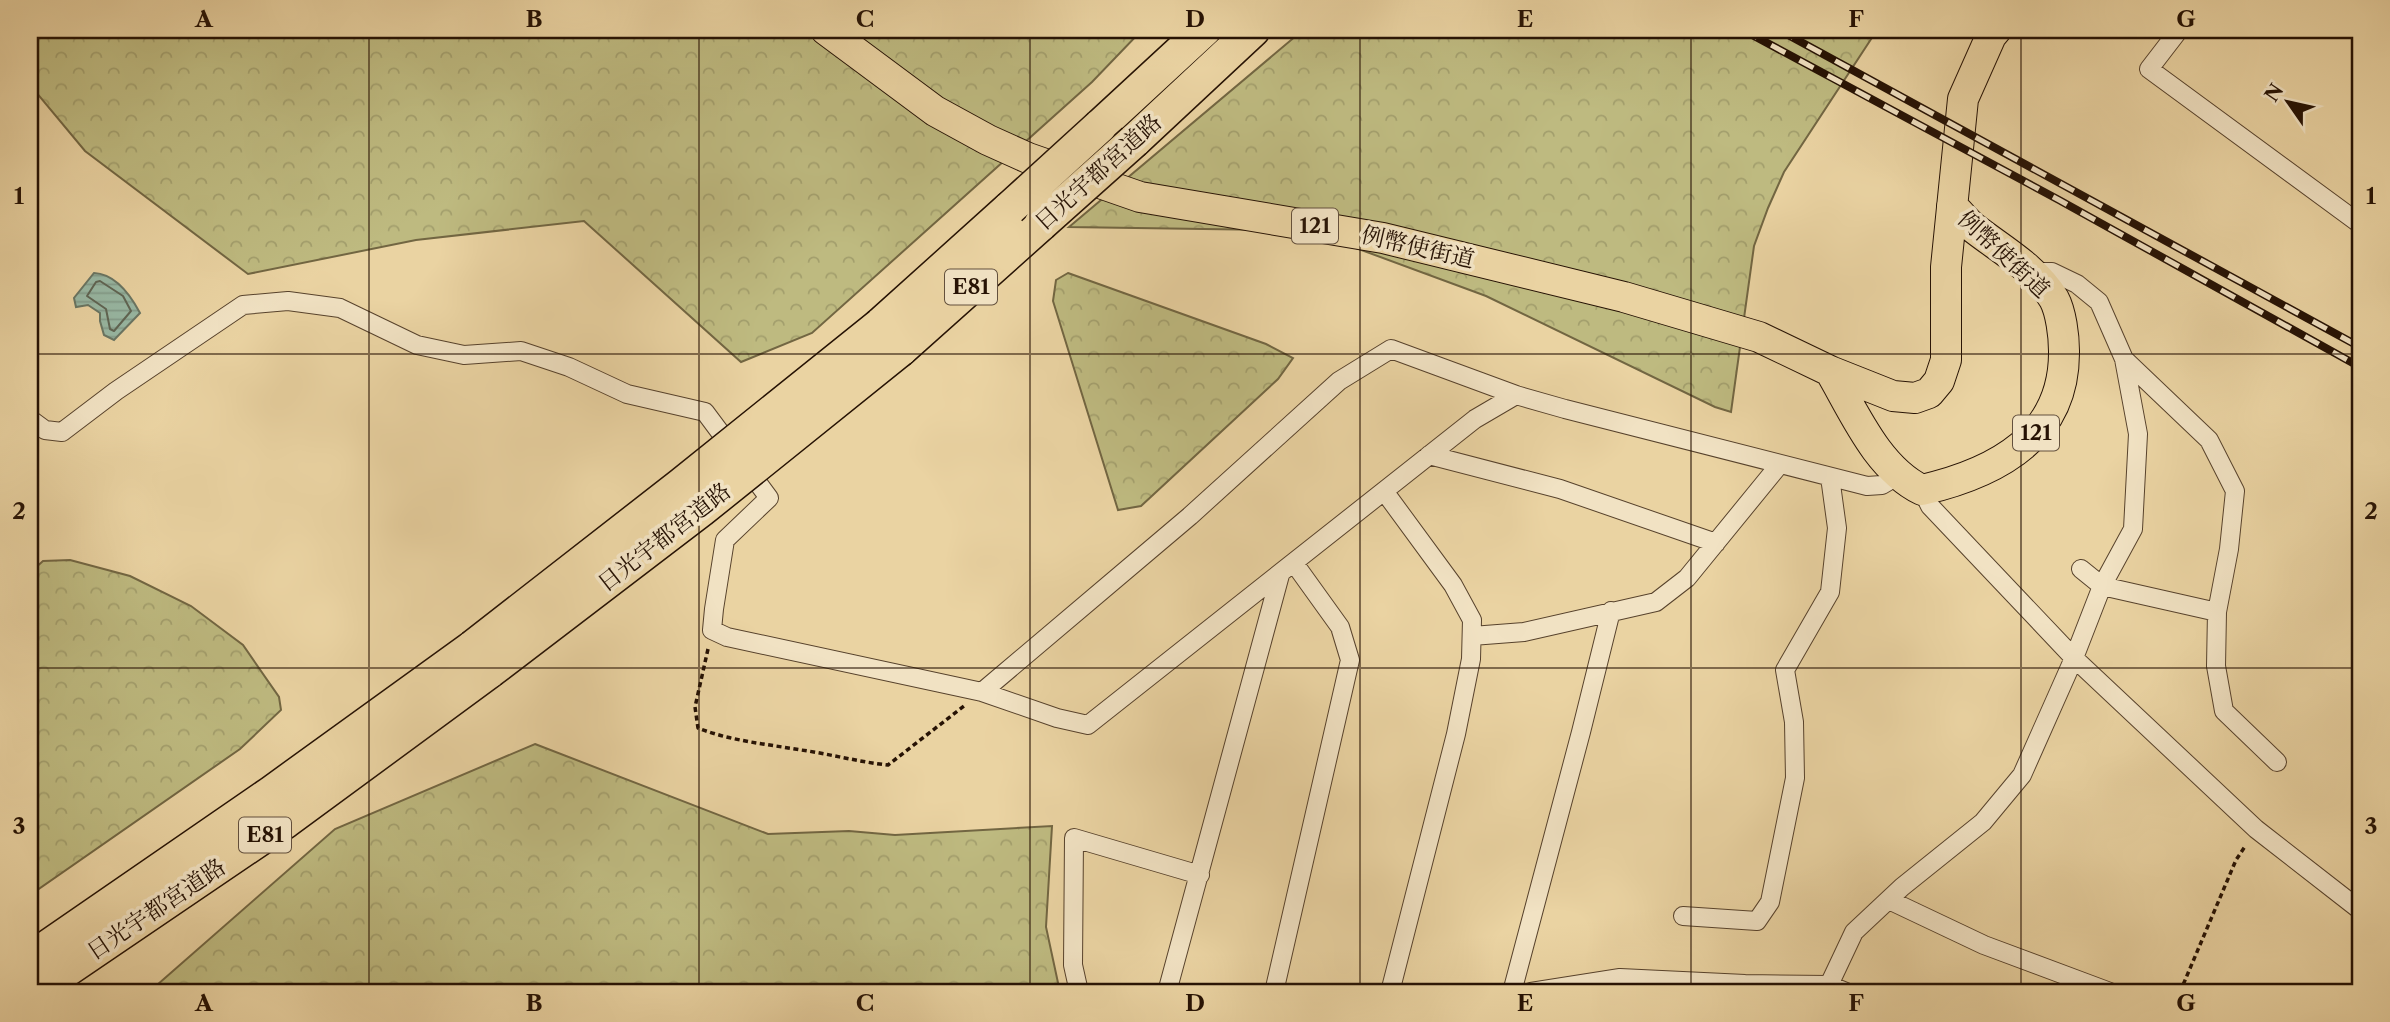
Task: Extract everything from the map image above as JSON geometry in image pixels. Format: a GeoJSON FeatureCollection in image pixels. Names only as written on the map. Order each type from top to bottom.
{"type":"FeatureCollection","features":[{"type":"Feature","properties":{"kind":"highway","name":"例幣使街道"},"geometry":{"type":"LineString","coordinates":[[826,30],[935,111],[988,140],[1028,158],[1140,197],[1383,238],[1624,297],[1759,337],[1830,371],[1893,396],[1914,398],[1928,393],[1939,381],[1946,360],[1946,267],[1963,99],[1996,30]]}},
{"type":"Feature","properties":{"kind":"highway","name":"日光宇都宮道路"},"geometry":{"type":"LineString","coordinates":[[30,959],[271,793],[481,659],[701,510],[890,338],[1010,208],[1204,30]]}},
{"type":"Feature","properties":{"kind":"highway","name":"日光宇都宮道路"},"geometry":{"type":"LineString","coordinates":[[890,338],[1041,224],[1253,30]]}},
{"type":"Feature","properties":{"kind":"highway","name":"例幣使街道"},"geometry":{"type":"LineString","coordinates":[[1911,482],[1950,483],[2006,458],[2039,430],[2062,387],[2064,340],[2055,301],[2030,272],[2009,253],[1973,228],[1952,206]]}},
{"type":"Feature","properties":{"kind":"highway"},"geometry":{"type":"LineString","coordinates":[[1830,371],[1861,426],[1885,460],[1911,482]]}},
{"type":"Feature","properties":{"kind":"highway","name":"日光宇都宮道路"},"geometry":{"type":"LineString","coordinates":[[34,992],[286,821],[481,659]]}},
{"type":"Feature","properties":{"kind":"street"},"geometry":{"type":"LineString","coordinates":[[2179,30],[2149,69],[2360,224]]}},
{"type":"Feature","properties":{"kind":"street"},"geometry":{"type":"LineString","coordinates":[[1531,992],[1620,978],[1837,988],[1854,932],[1983,822],[2022,775],[2074,658],[2102,586],[2133,529],[2138,434],[2124,359],[2099,302],[2077,284],[2052,272],[2030,272]]}},
{"type":"Feature","properties":{"kind":"street"},"geometry":{"type":"LineString","coordinates":[[30,419],[45,430],[62,432],[116,391],[243,305],[288,300],[340,308],[417,345],[464,355],[522,351],[569,367],[627,394],[705,412],[769,498],[725,540],[712,630],[727,636],[982,692],[1057,718],[1088,725],[1475,419],[1516,395]]}},
{"type":"Feature","properties":{"kind":"street"},"geometry":{"type":"LineString","coordinates":[[982,692],[1189,516],[1339,381],[1391,349],[1516,395],[1830,477],[1867,486],[1911,482],[1930,506],[2074,658],[2256,829],[2360,910]]}},
{"type":"Feature","properties":{"kind":"street"},"geometry":{"type":"LineString","coordinates":[[2124,359],[2209,440],[2235,491],[2229,549],[2217,612],[2216,666],[2224,711],[2277,762]]}},
{"type":"Feature","properties":{"kind":"street"},"geometry":{"type":"LineString","coordinates":[[1429,455],[1560,489],[1716,543]]}},
{"type":"Feature","properties":{"kind":"street"},"geometry":{"type":"LineString","coordinates":[[1472,636],[1524,632],[1656,602],[1687,578],[1780,464]]}},
{"type":"Feature","properties":{"kind":"street"},"geometry":{"type":"LineString","coordinates":[[1683,916],[1757,921],[1770,902],[1795,778],[1794,722],[1785,670],[1830,592],[1837,528],[1830,477]]}},
{"type":"Feature","properties":{"kind":"street"},"geometry":{"type":"LineString","coordinates":[[1384,491],[1453,585],[1472,620],[1471,659],[1456,734],[1390,992]]}},
{"type":"Feature","properties":{"kind":"street"},"geometry":{"type":"LineString","coordinates":[[1274,992],[1350,660],[1340,627],[1294,563]]}},
{"type":"Feature","properties":{"kind":"street"},"geometry":{"type":"LineString","coordinates":[[2081,569],[2102,586],[2217,612]]}},
{"type":"Feature","properties":{"kind":"street"},"geometry":{"type":"LineString","coordinates":[[1167,992],[1280,575]]}},
{"type":"Feature","properties":{"kind":"street"},"geometry":{"type":"LineString","coordinates":[[1512,992],[1611,611]]}},
{"type":"Feature","properties":{"kind":"street"},"geometry":{"type":"LineString","coordinates":[[1079,992],[1073,965],[1074,838],[1200,876]]}},
{"type":"Feature","properties":{"kind":"street"},"geometry":{"type":"LineString","coordinates":[[1889,900],[1984,945],[2110,992]]}},
{"type":"Feature","properties":{"kind":"path"},"geometry":{"type":"LineString","coordinates":[[712,630],[695,707],[698,728],[722,737],[888,765],[982,692]]}},
{"type":"Feature","properties":{"kind":"path"},"geometry":{"type":"LineString","coordinates":[[2179,992],[2236,860],[2256,829]]}},
{"type":"Feature","properties":{"kind":"green space"},"geometry":{"type":"Polygon","coordinates":[[[30,30],[1142,30],[1092,82],[812,333],[741,362],[584,221],[416,240],[248,274],[85,151],[30,85],[30,30]]]}},
{"type":"Feature","properties":{"kind":"green space"},"geometry":{"type":"Polygon","coordinates":[[[1303,30],[1877,30],[1784,172],[1768,208],[1754,246],[1731,412],[1715,407],[1486,296],[1345,244],[1342,231],[1069,227],[1303,30]]]}},
{"type":"Feature","properties":{"kind":"green space"},"geometry":{"type":"Polygon","coordinates":[[[1068,273],[1266,344],[1293,358],[1278,379],[1141,506],[1118,510],[1053,301],[1056,280],[1068,273]]]}},
{"type":"Feature","properties":{"kind":"green space"},"geometry":{"type":"Polygon","coordinates":[[[70,560],[130,576],[191,606],[243,645],[279,697],[281,710],[240,749],[30,895],[33,570],[43,561],[70,560]]]}},
{"type":"Feature","properties":{"kind":"green space"},"geometry":{"type":"Polygon","coordinates":[[[535,744],[768,834],[849,831],[895,835],[1052,826],[1046,927],[1060,992],[149,992],[335,829],[535,744]]]}},
{"type":"Feature","properties":{"kind":"water"},"geometry":{"type":"Polygon","coordinates":[[[94,273],[102,274],[116,282],[140,313],[114,340],[104,335],[100,313],[88,305],[76,307],[74,298],[94,273]]]}},
{"type":"Feature","properties":{"kind":"railway"},"geometry":{"type":"LineString","coordinates":[[1743,30],[2059,200],[2360,367]]}},
{"type":"Feature","properties":{"kind":"railway"},"geometry":{"type":"LineString","coordinates":[[1779,30],[2360,347]]}}]}
